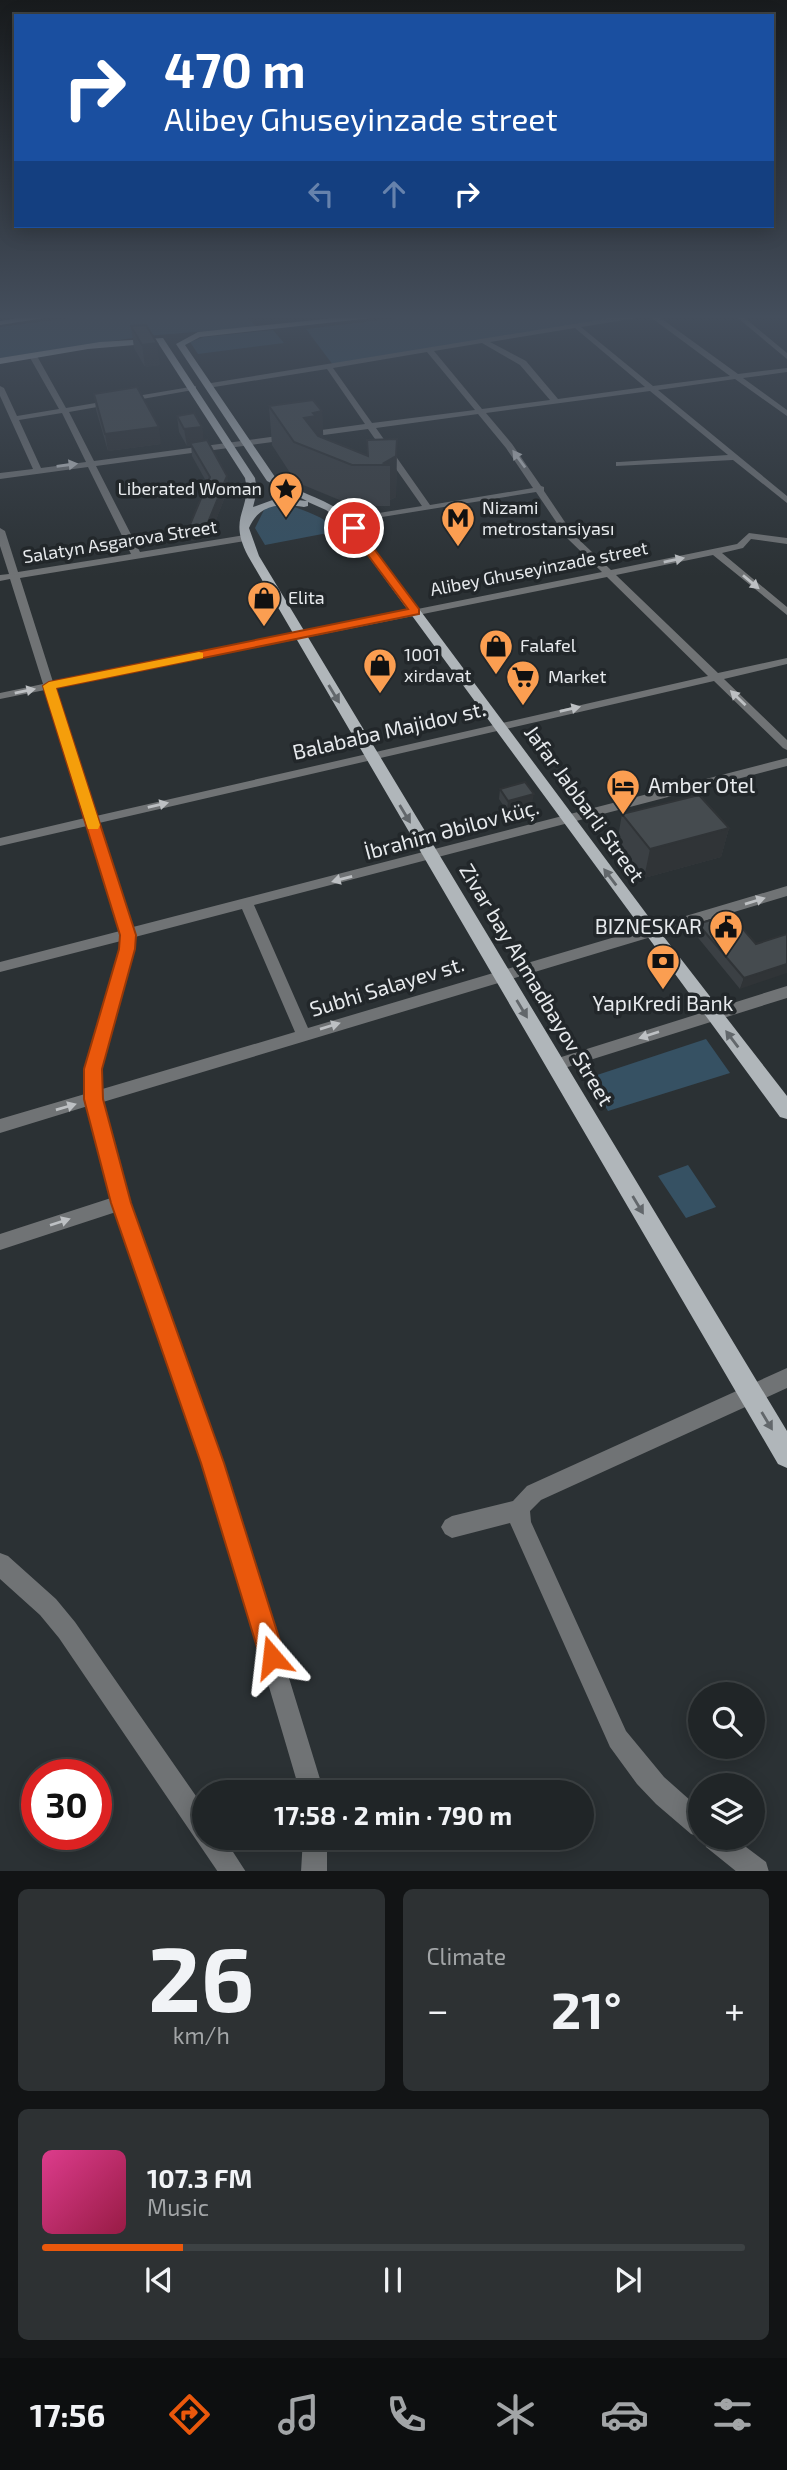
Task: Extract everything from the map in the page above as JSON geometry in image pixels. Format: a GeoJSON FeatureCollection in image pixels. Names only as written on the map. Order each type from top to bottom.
{"type":"FeatureCollection","features":[{"type":"Feature","properties":{"kind":"main road"},"geometry":{"type":"LineString","coordinates":[[202,401],[252,486],[244,533]]}},
{"type":"Feature","properties":{"kind":"main road"},"geometry":{"type":"LineString","coordinates":[[218,401],[277,484],[344,517]]}},
{"type":"Feature","properties":{"kind":"main road"},"geometry":{"type":"LineString","coordinates":[[244,533],[255,510],[271,501],[293,502],[344,517]]}},
{"type":"Feature","properties":{"kind":"main road","name":"Jafar Jabbarli Street"},"geometry":{"type":"LineString","coordinates":[[344,517],[567,820],[787,1111]]}},
{"type":"Feature","properties":{"kind":"main road","name":"Zivar bay Ahmadbayov Street"},"geometry":{"type":"LineString","coordinates":[[244,533],[300,636],[370,755],[787,1455]]}},
{"type":"Feature","properties":{"kind":"street"},"geometry":{"type":"LineString","coordinates":[[6,401],[38,470]]}},
{"type":"Feature","properties":{"kind":"street"},"geometry":{"type":"LineString","coordinates":[[59,401],[137,556]]}},
{"type":"Feature","properties":{"kind":"street"},"geometry":{"type":"LineString","coordinates":[[14,418],[115,401]]}},
{"type":"Feature","properties":{"kind":"street"},"geometry":{"type":"LineString","coordinates":[[354,401],[427,507]]}},
{"type":"Feature","properties":{"kind":"street"},"geometry":{"type":"LineString","coordinates":[[473,401],[541,489],[570,536],[787,746]]}},
{"type":"Feature","properties":{"kind":"street"},"geometry":{"type":"LineString","coordinates":[[0,475],[537,401]]}},
{"type":"Feature","properties":{"kind":"street"},"geometry":{"type":"LineString","coordinates":[[670,401],[787,500]]}},
{"type":"Feature","properties":{"kind":"street"},"geometry":{"type":"LineString","coordinates":[[770,401],[787,414]]}},
{"type":"Feature","properties":{"kind":"street"},"geometry":{"type":"LineString","coordinates":[[619,464],[737,457]]}},
{"type":"Feature","properties":{"kind":"street"},"geometry":{"type":"LineString","coordinates":[[344,517],[541,489]]}},
{"type":"Feature","properties":{"kind":"street"},"geometry":{"type":"LineString","coordinates":[[0,531],[6,577],[49,686],[128,935],[127,949],[93,1069],[93,1099],[121,1203],[213,1463],[308,1780]]}},
{"type":"Feature","properties":{"kind":"street","name":"Alibey Ghuseyinzade street"},"geometry":{"type":"LineString","coordinates":[[0,696],[715,552],[744,544],[750,532],[787,541]]}},
{"type":"Feature","properties":{"kind":"street","name":"Salatyn Asgarova Street"},"geometry":{"type":"LineString","coordinates":[[6,577],[137,556],[244,533]]}},
{"type":"Feature","properties":{"kind":"street"},"geometry":{"type":"LineString","coordinates":[[715,552],[787,612]]}},
{"type":"Feature","properties":{"kind":"street","name":"Balababa Majidov st."},"geometry":{"type":"LineString","coordinates":[[0,842],[787,661]]}},
{"type":"Feature","properties":{"kind":"street","name":"İbrahim Əbilov küç."},"geometry":{"type":"LineString","coordinates":[[0,967],[787,762]]}},
{"type":"Feature","properties":{"kind":"street","name":"Subhi Salayev st."},"geometry":{"type":"LineString","coordinates":[[0,1126],[787,891]]}},
{"type":"Feature","properties":{"kind":"street"},"geometry":{"type":"LineString","coordinates":[[247,904],[303,1034]]}},
{"type":"Feature","properties":{"kind":"street"},"geometry":{"type":"LineString","coordinates":[[555,1065],[787,992]]}},
{"type":"Feature","properties":{"kind":"street"},"geometry":{"type":"LineString","coordinates":[[0,1242],[121,1203]]}},
{"type":"Feature","properties":{"kind":"street"},"geometry":{"type":"LineString","coordinates":[[688,1815],[640,1772],[618,1739],[525,1533],[519,1510],[523,1502],[534,1493],[787,1378]]}},
{"type":"Feature","properties":{"kind":"street"},"geometry":{"type":"LineString","coordinates":[[452,1527],[519,1510]]}},
{"type":"Feature","properties":{"kind":"street"},"geometry":{"type":"LineString","coordinates":[[0,1564],[48,1607],[66,1630],[192,1812]]}},
{"type":"Feature","properties":{"kind":"street"},"geometry":{"type":"LineString","coordinates":[[218,1850],[234,1871]]}},
{"type":"Feature","properties":{"kind":"street"},"geometry":{"type":"LineString","coordinates":[[314,1871],[315,1850]]}},
{"type":"Feature","properties":{"kind":"street"},"geometry":{"type":"LineString","coordinates":[[730,1850],[757,1871]]}},
{"type":"Feature","properties":{"kind":"shaded area"},"geometry":{"type":"Polygon","coordinates":[[[285,504],[321,518],[338,531],[265,545],[255,528],[265,508],[285,504]]]}},
{"type":"Feature","properties":{"kind":"shaded area"},"geometry":{"type":"Polygon","coordinates":[[[706,1039],[730,1073],[608,1111],[588,1078],[706,1039]]]}},
{"type":"Feature","properties":{"kind":"shaded area"},"geometry":{"type":"Polygon","coordinates":[[[688,1165],[716,1207],[686,1218],[658,1176],[688,1165]]]}},
{"type":"Feature","properties":{"kind":"building"},"geometry":{"type":"Polygon","coordinates":[[[96,401],[145,401],[159,427],[105,434],[96,401]]]}},
{"type":"Feature","properties":{"kind":"building"},"geometry":{"type":"Polygon","coordinates":[[[314,401],[322,411],[313,413],[316,416],[304,418],[318,436],[368,456],[367,440],[397,439],[396,456],[384,463],[390,465],[352,465],[294,442],[269,406],[314,401]]]}},
{"type":"Feature","properties":{"kind":"building"},"geometry":{"type":"Polygon","coordinates":[[[194,413],[202,427],[184,429],[177,416],[194,413]]]}},
{"type":"Feature","properties":{"kind":"building"},"geometry":{"type":"Polygon","coordinates":[[[207,440],[227,476],[207,525],[189,527],[210,477],[190,443],[207,440]]]}},
{"type":"Feature","properties":{"kind":"building"},"geometry":{"type":"Polygon","coordinates":[[[525,782],[534,794],[508,801],[500,789],[525,782]]]}},
{"type":"Feature","properties":{"kind":"building"},"geometry":{"type":"Polygon","coordinates":[[[699,795],[729,828],[650,849],[622,814],[699,795]]]}},
{"type":"Feature","properties":{"kind":"building"},"geometry":{"type":"Polygon","coordinates":[[[730,914],[756,944],[787,934],[787,964],[744,978],[698,924],[730,914]]]}},
{"type":"Feature","properties":{"kind":"slow traffic"},"geometry":{"type":"LineString","coordinates":[[93,825],[49,686],[199,656]]}},
{"type":"Feature","properties":{"kind":"place","name":"Liberated Woman"},"geometry":{"type":"Point","coordinates":[286,519]}},
{"type":"Feature","properties":{"kind":"place","name":"Nizami metrostansiyası"},"geometry":{"type":"Point","coordinates":[458,548]}},
{"type":"Feature","properties":{"kind":"place","name":"Elita"},"geometry":{"type":"Point","coordinates":[264,628]}},
{"type":"Feature","properties":{"kind":"place","name":"Falafel"},"geometry":{"type":"Point","coordinates":[496,676]}},
{"type":"Feature","properties":{"kind":"place","name":"1001 xirdavat"},"geometry":{"type":"Point","coordinates":[380,695]}},
{"type":"Feature","properties":{"kind":"place","name":"Market"},"geometry":{"type":"Point","coordinates":[523,707]}},
{"type":"Feature","properties":{"kind":"place","name":"Amber Otel"},"geometry":{"type":"Point","coordinates":[623,816]}},
{"type":"Feature","properties":{"kind":"place","name":"BIZNESKAR"},"geometry":{"type":"Point","coordinates":[726,957]}},
{"type":"Feature","properties":{"kind":"place","name":"YapıKredi Bank"},"geometry":{"type":"Point","coordinates":[663,991]}},
{"type":"Feature","properties":{"kind":"route"},"geometry":{"type":"LineString","coordinates":[[272,1657],[213,1463],[121,1203],[93,1099],[93,1069],[127,949],[128,935],[49,686],[415,611],[354,528]]}}]}
